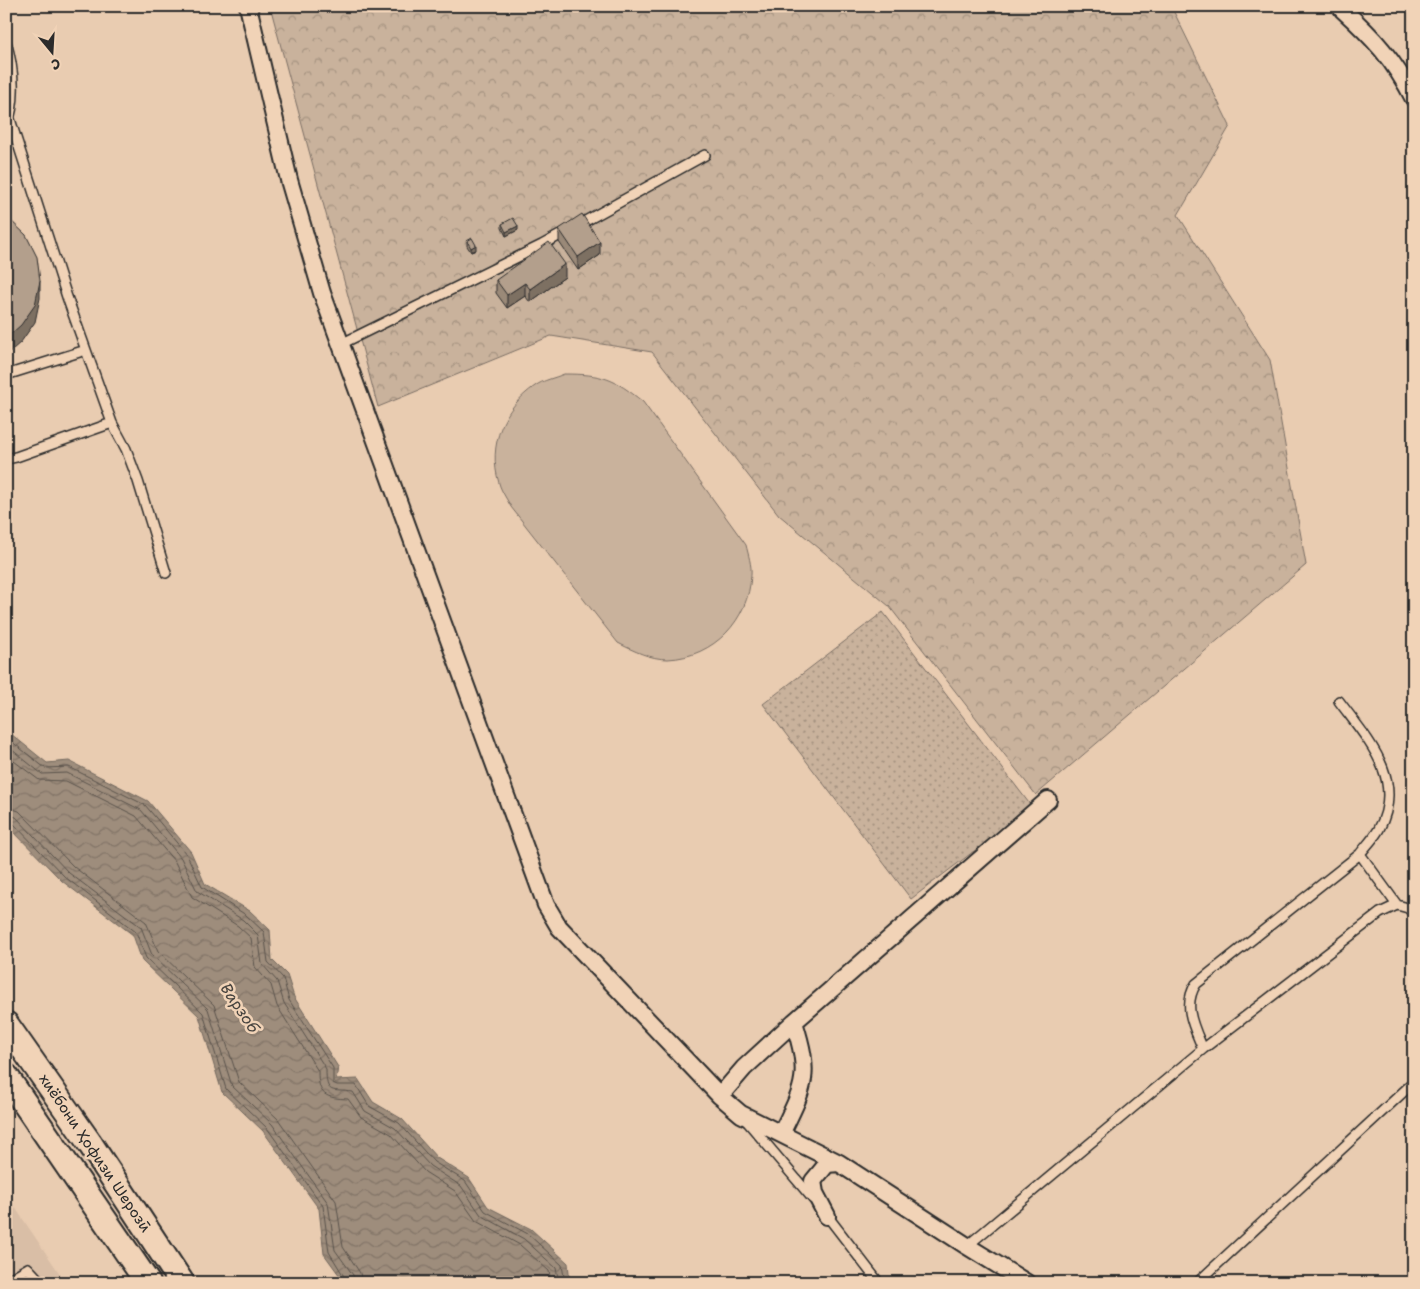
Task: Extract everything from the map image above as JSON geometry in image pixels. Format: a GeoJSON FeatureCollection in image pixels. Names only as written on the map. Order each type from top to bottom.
{"type":"FeatureCollection","features":[{"type":"Feature","properties":{"kind":"main road","name":"хиёбони Ҳофизи Шерозӣ"},"geometry":{"type":"LineString","coordinates":[[6,1024],[91,1145],[182,1283]]}},
{"type":"Feature","properties":{"kind":"main road","name":"хиёбони Ҳофизи Шерозӣ"},"geometry":{"type":"LineString","coordinates":[[6,1076],[144,1281]]}},
{"type":"Feature","properties":{"kind":"street"},"geometry":{"type":"LineString","coordinates":[[248,6],[289,180],[339,346],[546,905],[559,927],[720,1096],[741,1114],[840,1163],[1027,1283]]}},
{"type":"Feature","properties":{"kind":"street"},"geometry":{"type":"LineString","coordinates":[[1342,9],[1381,46],[1404,79],[1414,99]]}},
{"type":"Feature","properties":{"kind":"street"},"geometry":{"type":"LineString","coordinates":[[720,1096],[744,1068],[794,1022],[1048,800]]}},
{"type":"Feature","properties":{"kind":"street"},"geometry":{"type":"LineString","coordinates":[[781,1134],[800,1096],[804,1073],[804,1054],[794,1022]]}},
{"type":"Feature","properties":{"kind":"street"},"geometry":{"type":"LineString","coordinates":[[827,1216],[815,1193],[813,1181],[827,1164],[840,1163]]}},
{"type":"Feature","properties":{"kind":"lane"},"geometry":{"type":"LineString","coordinates":[[6,42],[12,60],[13,100],[8,123],[112,423],[126,450],[138,481],[166,573]]}},
{"type":"Feature","properties":{"kind":"lane"},"geometry":{"type":"LineString","coordinates":[[339,346],[542,244],[706,155]]}},
{"type":"Feature","properties":{"kind":"lane"},"geometry":{"type":"LineString","coordinates":[[6,375],[86,350]]}},
{"type":"Feature","properties":{"kind":"lane"},"geometry":{"type":"LineString","coordinates":[[6,459],[112,423]]}},
{"type":"Feature","properties":{"kind":"lane"},"geometry":{"type":"LineString","coordinates":[[1203,1049],[1192,1025],[1188,1005],[1190,993],[1196,984],[1360,854],[1378,831],[1384,819],[1388,800],[1383,766],[1377,752],[1339,701]]}},
{"type":"Feature","properties":{"kind":"lane"},"geometry":{"type":"LineString","coordinates":[[1360,854],[1397,905],[1408,908],[1414,914]]}},
{"type":"Feature","properties":{"kind":"lane"},"geometry":{"type":"LineString","coordinates":[[967,1246],[1203,1049],[1380,913],[1397,905]]}},
{"type":"Feature","properties":{"kind":"lane"},"geometry":{"type":"LineString","coordinates":[[1197,1283],[1414,1082]]}},
{"type":"Feature","properties":{"kind":"lane"},"geometry":{"type":"LineString","coordinates":[[741,1114],[827,1216],[879,1283]]}},
{"type":"Feature","properties":{"kind":"lane"},"geometry":{"type":"LineString","coordinates":[[6,1281],[28,1268],[42,1283]]}},
{"type":"Feature","properties":{"kind":"shaded area"},"geometry":{"type":"Polygon","coordinates":[[[6,1194],[66,1283],[6,1283],[6,1194]]]}},
{"type":"Feature","properties":{"kind":"green space"},"geometry":{"type":"Polygon","coordinates":[[[270,6],[1171,6],[1230,126],[1178,215],[1270,360],[1306,565],[1036,795],[889,606],[779,515],[652,352],[551,336],[378,407],[270,6]]]}},
{"type":"Feature","properties":{"kind":"green space"},"geometry":{"type":"Polygon","coordinates":[[[564,374],[588,375],[607,379],[624,388],[643,402],[746,545],[751,571],[749,591],[744,607],[726,633],[700,651],[685,657],[661,659],[642,654],[618,643],[511,507],[503,492],[499,483],[495,455],[501,428],[507,416],[524,395],[535,386],[564,374]]]}},
{"type":"Feature","properties":{"kind":"green space"},"geometry":{"type":"Polygon","coordinates":[[[883,612],[1032,807],[911,899],[763,704],[883,612]]]}},
{"type":"Feature","properties":{"kind":"water","name":"Варзоб"},"geometry":{"type":"Polygon","coordinates":[[[6,730],[47,763],[69,761],[148,801],[191,852],[205,884],[250,911],[270,930],[272,960],[287,975],[294,997],[338,1067],[336,1080],[358,1079],[373,1102],[402,1119],[437,1158],[469,1178],[488,1207],[531,1229],[568,1263],[570,1283],[345,1283],[324,1254],[319,1209],[263,1131],[222,1092],[199,1016],[142,961],[133,935],[62,881],[6,824],[6,730]]]}},
{"type":"Feature","properties":{"kind":"building"},"geometry":{"type":"Polygon","coordinates":[[[582,214],[600,242],[578,257],[559,229],[582,214]]]}},
{"type":"Feature","properties":{"kind":"building"},"geometry":{"type":"Polygon","coordinates":[[[6,217],[26,235],[37,257],[40,281],[35,305],[21,325],[6,336],[6,217]]]}},
{"type":"Feature","properties":{"kind":"building"},"geometry":{"type":"Polygon","coordinates":[[[513,218],[518,226],[506,232],[502,224],[513,218]]]}},
{"type":"Feature","properties":{"kind":"building"},"geometry":{"type":"Polygon","coordinates":[[[472,238],[476,245],[471,248],[467,241],[472,238]]]}},
{"type":"Feature","properties":{"kind":"building"},"geometry":{"type":"Polygon","coordinates":[[[549,242],[565,264],[530,289],[525,283],[507,295],[496,280],[549,242]]]}}]}
